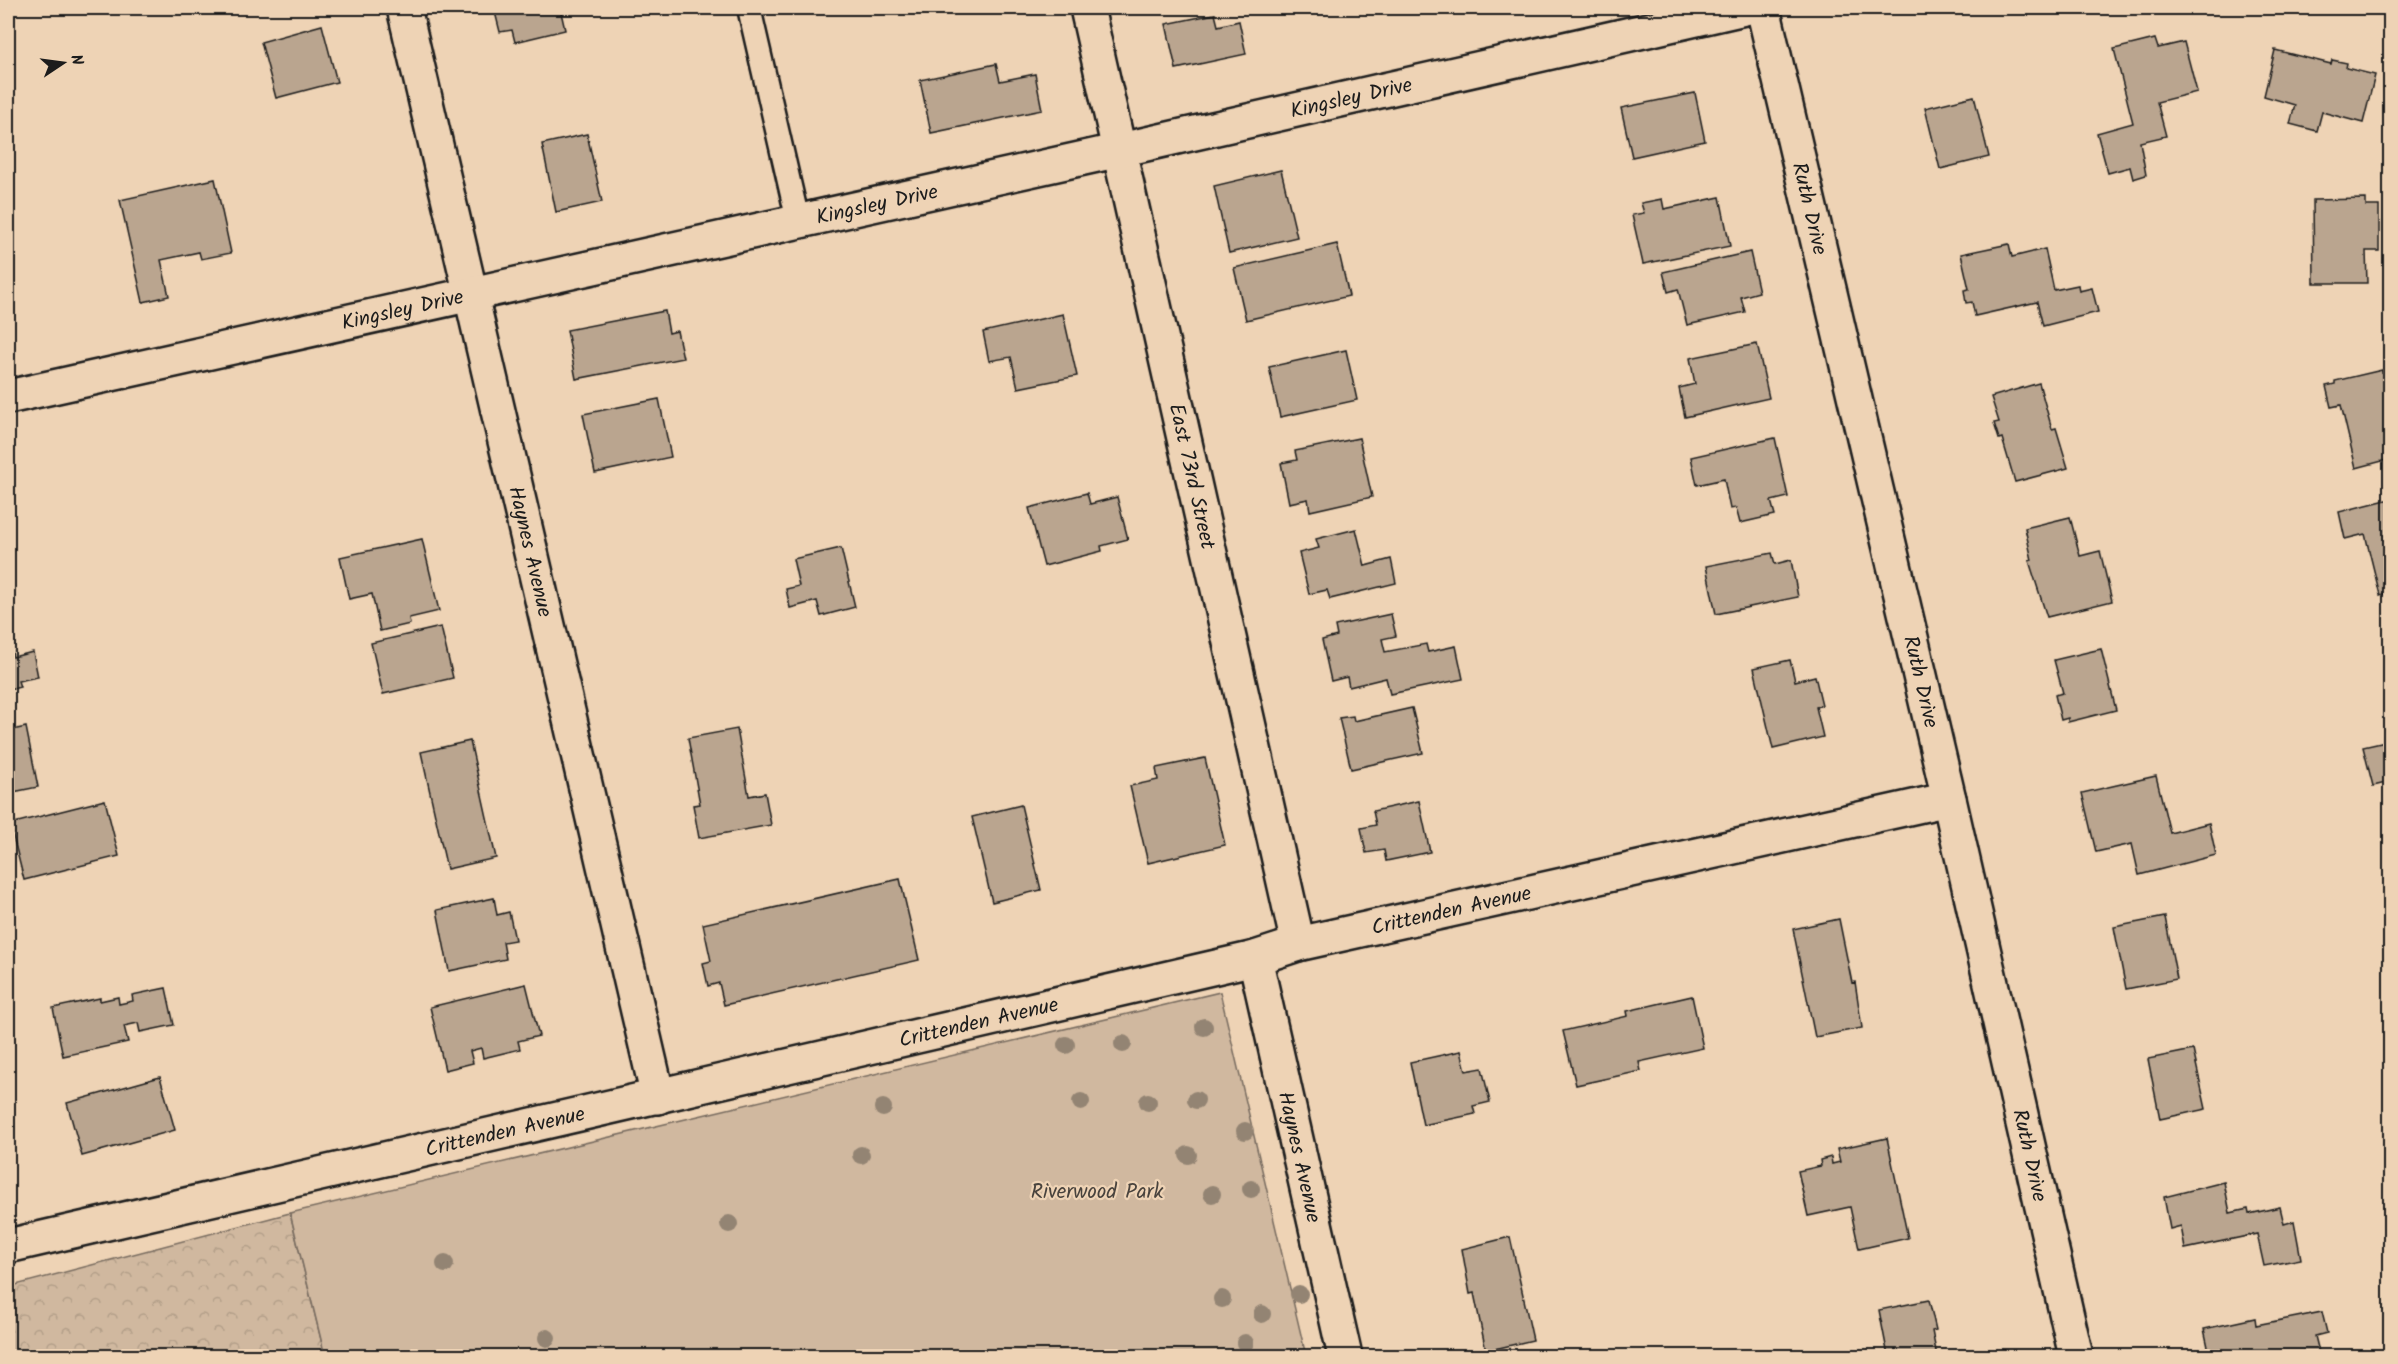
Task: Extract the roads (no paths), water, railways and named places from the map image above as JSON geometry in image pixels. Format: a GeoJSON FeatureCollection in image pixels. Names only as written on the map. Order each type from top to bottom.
{"type":"FeatureCollection","features":[{"type":"Feature","properties":{"kind":"street","name":"Haynes Avenue"},"geometry":{"type":"LineString","coordinates":[[404,8],[657,1097]]}},
{"type":"Feature","properties":{"kind":"street","name":"East 73rd Street"},"geometry":{"type":"LineString","coordinates":[[1087,8],[1298,944]]}},
{"type":"Feature","properties":{"kind":"street","name":"Kingsley Drive"},"geometry":{"type":"LineString","coordinates":[[8,396],[1120,150],[1745,8]]}},
{"type":"Feature","properties":{"kind":"street","name":"Ruth Drive"},"geometry":{"type":"LineString","coordinates":[[1762,8],[1949,800],[2076,1356]]}},
{"type":"Feature","properties":{"kind":"street","name":"Crittenden Avenue"},"geometry":{"type":"LineString","coordinates":[[8,1246],[1255,958],[1298,944],[1949,800]]}},
{"type":"Feature","properties":{"kind":"street","name":"Haynes Avenue"},"geometry":{"type":"LineString","coordinates":[[1255,958],[1345,1356]]}},
{"type":"Feature","properties":{"kind":"lane"},"geometry":{"type":"LineString","coordinates":[[749,8],[798,221]]}},
{"type":"Feature","properties":{"kind":"park label","name":"Riverwood Park"},"geometry":{"type":"Point","coordinates":[1097,1191]}}]}
